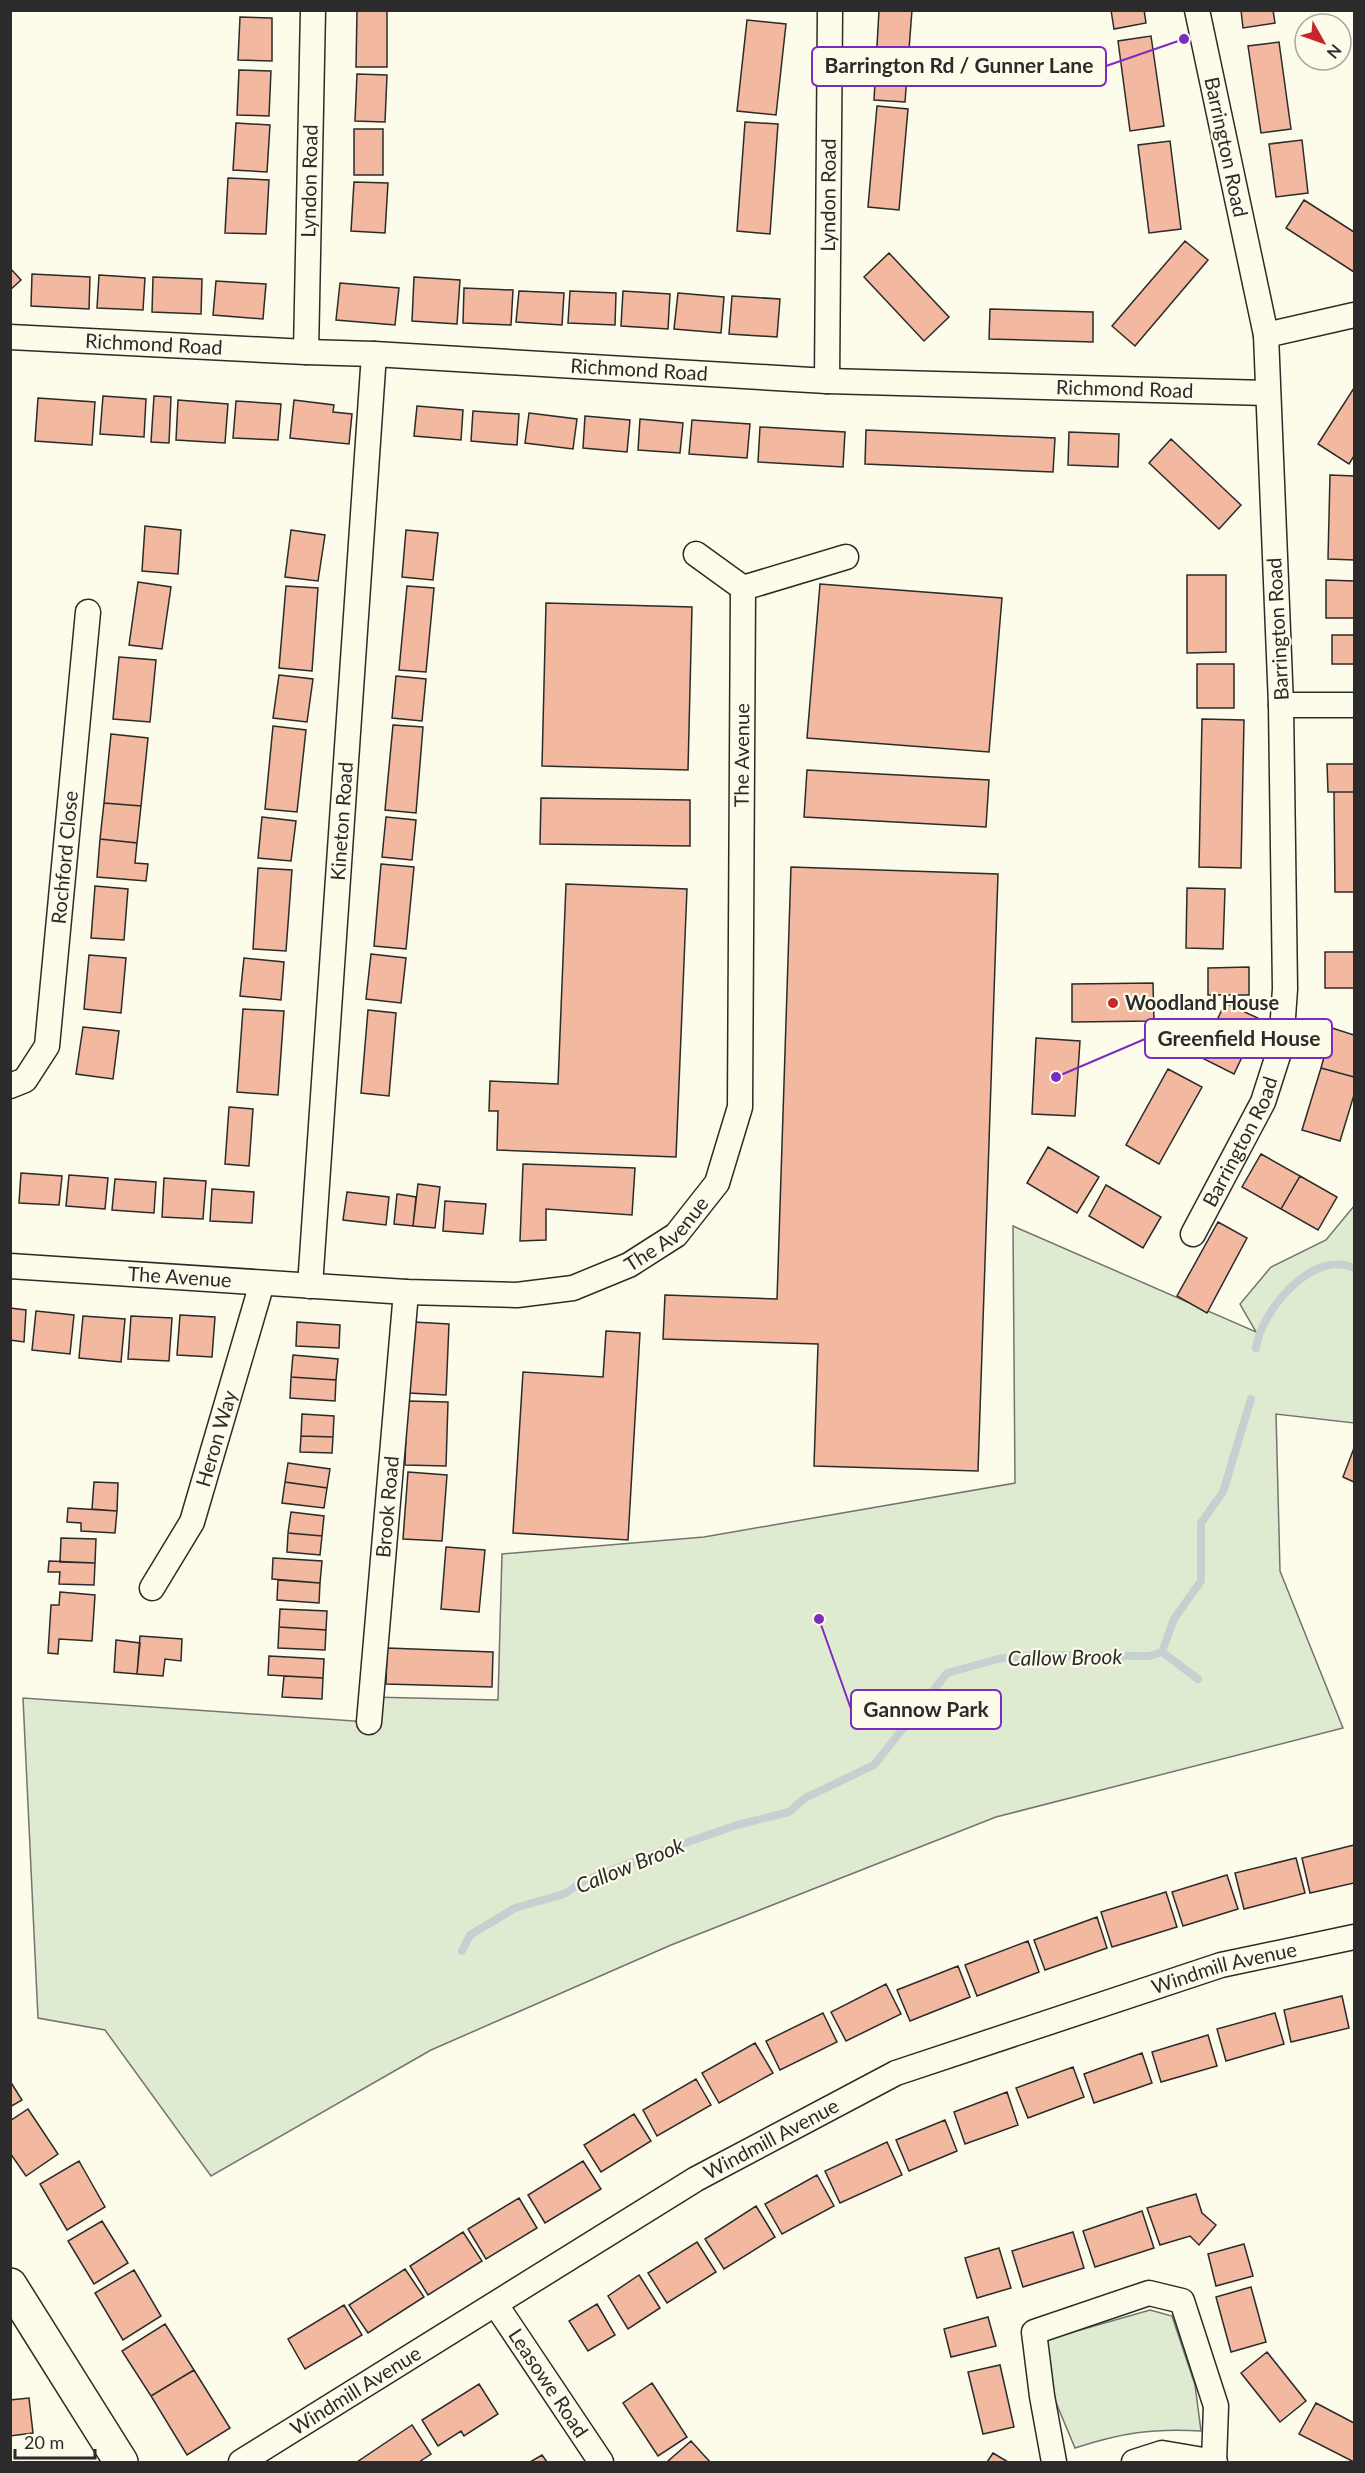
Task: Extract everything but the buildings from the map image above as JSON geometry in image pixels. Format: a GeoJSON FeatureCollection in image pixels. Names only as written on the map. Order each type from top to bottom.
{"type":"FeatureCollection","features":[{"type":"Feature","properties":{"kind":"street","name":"Lyndon Road"},"geometry":{"type":"LineString","coordinates":[[306,352],[313,10]]}},
{"type":"Feature","properties":{"kind":"street","name":"Lyndon Road"},"geometry":{"type":"LineString","coordinates":[[827,381],[831,10]]}},
{"type":"Feature","properties":{"kind":"street","name":"Barrington Road"},"geometry":{"type":"LineString","coordinates":[[1193,1234],[1263,1102],[1281,1046],[1285,989],[1281,705],[1266,335],[1197,10]]}},
{"type":"Feature","properties":{"kind":"street"},"geometry":{"type":"LineString","coordinates":[[1266,335],[1354,315]]}},
{"type":"Feature","properties":{"kind":"street","name":"Richmond Road"},"geometry":{"type":"LineString","coordinates":[[10,337],[374,354],[827,381],[1267,393]]}},
{"type":"Feature","properties":{"kind":"street","name":"Kineton Road"},"geometry":{"type":"LineString","coordinates":[[310,1286],[374,354]]}},
{"type":"Feature","properties":{"kind":"street"},"geometry":{"type":"LineString","coordinates":[[696,554],[743,588],[846,557]]}},
{"type":"Feature","properties":{"kind":"street","name":"The Avenue"},"geometry":{"type":"LineString","coordinates":[[10,1266],[406,1292],[516,1295],[573,1288],[629,1265],[676,1235],[717,1184],[740,1107],[743,588]]}},
{"type":"Feature","properties":{"kind":"street","name":"Rochford Close"},"geometry":{"type":"LineString","coordinates":[[10,1086],[25,1080],[47,1046],[88,612]]}},
{"type":"Feature","properties":{"kind":"street"},"geometry":{"type":"LineString","coordinates":[[1281,705],[1354,705]]}},
{"type":"Feature","properties":{"kind":"street","name":"Heron Way"},"geometry":{"type":"LineString","coordinates":[[153,1588],[192,1522],[262,1283]]}},
{"type":"Feature","properties":{"kind":"street","name":"Brook Road"},"geometry":{"type":"LineString","coordinates":[[369,1722],[406,1292]]}},
{"type":"Feature","properties":{"kind":"street","name":"Windmill Avenue"},"geometry":{"type":"LineString","coordinates":[[241,2463],[696,2179],[896,2073],[1221,1965],[1354,1936]]}},
{"type":"Feature","properties":{"kind":"street"},"geometry":{"type":"LineString","coordinates":[[10,2285],[119,2462]]}},
{"type":"Feature","properties":{"kind":"street"},"geometry":{"type":"LineString","coordinates":[[1054,2463],[1042,2396],[1035,2332],[1149,2293],[1182,2301],[1216,2406],[1214,2462],[1162,2454],[1134,2463]]}},
{"type":"Feature","properties":{"kind":"street","name":"Leasowe Road"},"geometry":{"type":"LineString","coordinates":[[496,2305],[601,2463]]}},
{"type":"Feature","properties":{"kind":"green space"},"geometry":{"type":"Polygon","coordinates":[[[1354,1206],[1354,1423],[1276,1414],[1280,1571],[1343,1728],[996,1817],[671,1945],[431,2050],[211,2176],[105,2030],[38,2018],[23,1698],[368,1722],[371,1697],[498,1700],[502,1554],[704,1537],[1015,1483],[1013,1226],[1256,1332],[1240,1304],[1271,1267],[1326,1240],[1354,1206]]]}},
{"type":"Feature","properties":{"kind":"green space"},"geometry":{"type":"Polygon","coordinates":[[[1150,2310],[1172,2316],[1195,2385],[1201,2431],[1167,2430],[1137,2433],[1075,2448],[1052,2393],[1045,2340],[1150,2310]]]}},
{"type":"Feature","properties":{"kind":"waterway","name":"Callow Brook"},"geometry":{"type":"LineString","coordinates":[[1256,1348],[1260,1333],[1278,1301],[1306,1275],[1322,1267],[1338,1264],[1354,1268]]}},
{"type":"Feature","properties":{"kind":"waterway","name":"Callow Brook"},"geometry":{"type":"LineString","coordinates":[[462,1951],[470,1935],[515,1908],[564,1894],[586,1880],[659,1852],[737,1825],[789,1812],[805,1798],[874,1765],[947,1673],[998,1659],[1036,1655],[1149,1656],[1162,1652],[1174,1619],[1201,1581],[1201,1523],[1223,1492],[1251,1399]]}},
{"type":"Feature","properties":{"kind":"waterway"},"geometry":{"type":"LineString","coordinates":[[1162,1652],[1198,1679]]}},
{"type":"Feature","properties":{"kind":"place","name":"Barrington Rd / Gunner Lane"},"geometry":{"type":"Point","coordinates":[1184,39]}},
{"type":"Feature","properties":{"kind":"place","name":"Woodland House"},"geometry":{"type":"Point","coordinates":[1113,1003]}},
{"type":"Feature","properties":{"kind":"place","name":"Greenfield House"},"geometry":{"type":"Point","coordinates":[1056,1077]}},
{"type":"Feature","properties":{"kind":"place","name":"Gannow Park"},"geometry":{"type":"Point","coordinates":[819,1619]}}]}
